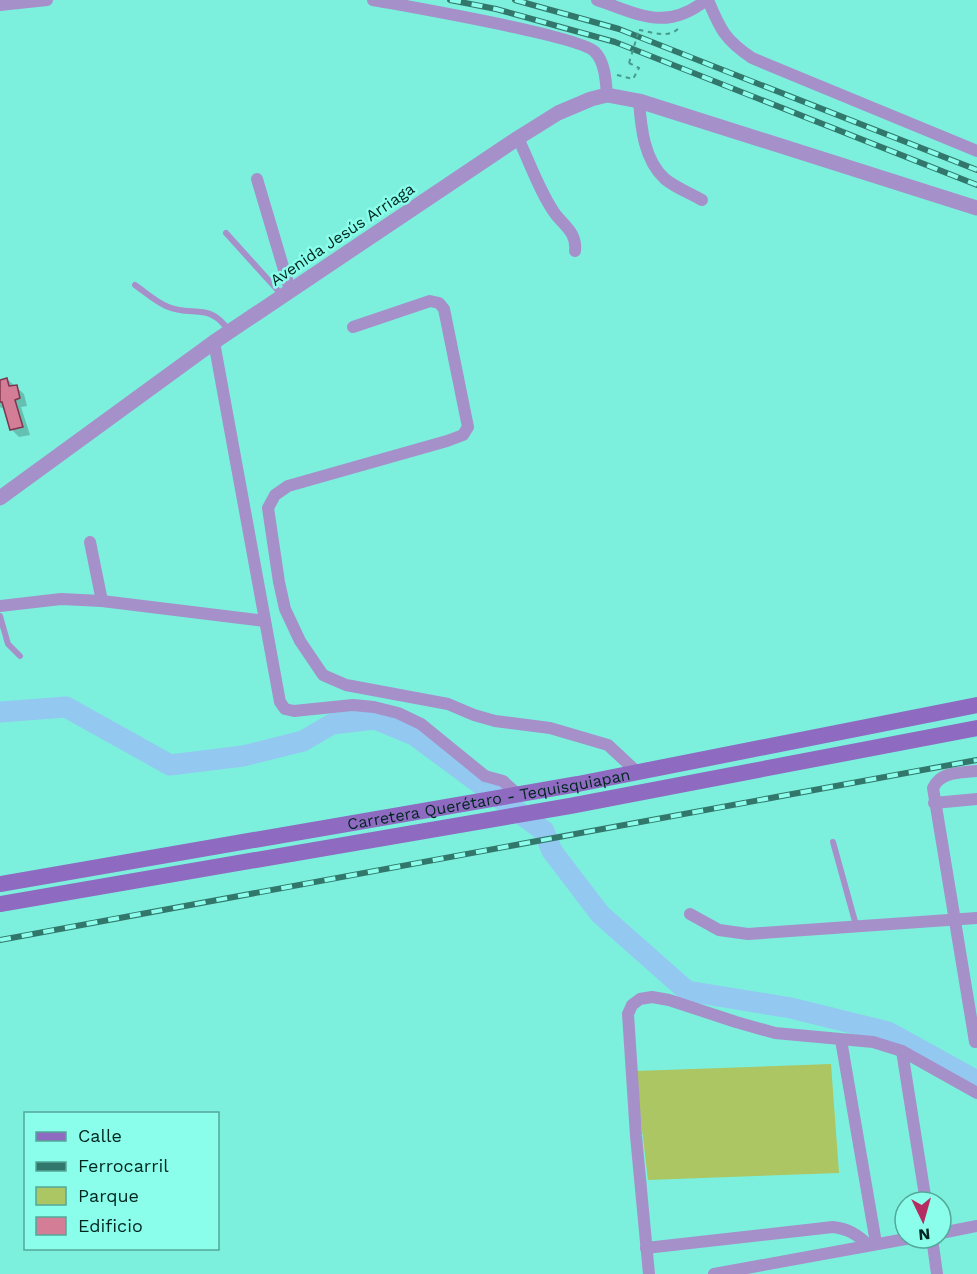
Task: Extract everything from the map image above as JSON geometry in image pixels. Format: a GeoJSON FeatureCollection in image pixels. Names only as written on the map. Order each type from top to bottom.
{"type":"FeatureCollection","features":[{"type":"Feature","properties":{"kind":"main road","name":"Carretera Querétaro - Tequisquiapan"},"geometry":{"type":"LineString","coordinates":[[0,884],[637,772],[977,705]]}},
{"type":"Feature","properties":{"kind":"main road","name":"Carretera Querétaro - Tequisquiapan"},"geometry":{"type":"LineString","coordinates":[[0,904],[525,814],[977,728]]}},
{"type":"Feature","properties":{"kind":"street"},"geometry":{"type":"LineString","coordinates":[[0,5],[47,0]]}},
{"type":"Feature","properties":{"kind":"street"},"geometry":{"type":"LineString","coordinates":[[373,0],[552,36],[589,47],[596,52],[600,62],[607,95]]}},
{"type":"Feature","properties":{"kind":"street"},"geometry":{"type":"LineString","coordinates":[[597,0],[658,19],[680,16],[707,0],[719,27],[735,47],[752,58],[977,151]]}},
{"type":"Feature","properties":{"kind":"street","name":"Avenida Jesús Arriaga"},"geometry":{"type":"LineString","coordinates":[[0,498],[229,331],[518,138],[579,103],[607,95],[639,101],[977,208]]}},
{"type":"Feature","properties":{"kind":"street"},"geometry":{"type":"LineString","coordinates":[[639,101],[647,153],[657,171],[667,180],[702,200]]}},
{"type":"Feature","properties":{"kind":"street"},"geometry":{"type":"LineString","coordinates":[[518,138],[553,210],[573,235],[576,242],[575,251]]}},
{"type":"Feature","properties":{"kind":"street"},"geometry":{"type":"LineString","coordinates":[[257,179],[286,293]]}},
{"type":"Feature","properties":{"kind":"street"},"geometry":{"type":"LineString","coordinates":[[353,327],[430,301],[439,303],[444,309],[468,427],[463,435],[447,441],[288,486],[275,495],[268,508],[285,609],[300,641],[314,663],[324,675],[346,686],[441,703],[495,721],[550,728],[608,745],[637,772]]}},
{"type":"Feature","properties":{"kind":"street"},"geometry":{"type":"LineString","coordinates":[[214,342],[280,702],[285,709],[294,711],[353,705],[374,706],[398,713],[421,723],[485,776],[504,781],[514,793]]}},
{"type":"Feature","properties":{"kind":"street"},"geometry":{"type":"LineString","coordinates":[[90,542],[102,600]]}},
{"type":"Feature","properties":{"kind":"street"},"geometry":{"type":"LineString","coordinates":[[0,606],[61,599],[102,600],[265,621]]}},
{"type":"Feature","properties":{"kind":"street"},"geometry":{"type":"LineString","coordinates":[[975,1042],[933,788],[937,780],[945,775],[977,771]]}},
{"type":"Feature","properties":{"kind":"street"},"geometry":{"type":"LineString","coordinates":[[934,803],[977,799]]}},
{"type":"Feature","properties":{"kind":"street"},"geometry":{"type":"LineString","coordinates":[[690,914],[719,930],[748,934],[977,918]]}},
{"type":"Feature","properties":{"kind":"street"},"geometry":{"type":"LineString","coordinates":[[649,1274],[636,1136],[628,1014],[632,1005],[640,999],[652,997],[669,1000],[736,1023],[775,1033],[873,1042],[902,1051],[977,1093]]}},
{"type":"Feature","properties":{"kind":"street"},"geometry":{"type":"LineString","coordinates":[[841,1040],[872,1244]]}},
{"type":"Feature","properties":{"kind":"street"},"geometry":{"type":"LineString","coordinates":[[902,1051],[924,1190]]}},
{"type":"Feature","properties":{"kind":"street"},"geometry":{"type":"LineString","coordinates":[[953,1231],[977,1226]]}},
{"type":"Feature","properties":{"kind":"street"},"geometry":{"type":"LineString","coordinates":[[646,1248],[833,1227],[846,1229],[872,1244]]}},
{"type":"Feature","properties":{"kind":"street"},"geometry":{"type":"LineString","coordinates":[[714,1274],[893,1241]]}},
{"type":"Feature","properties":{"kind":"street"},"geometry":{"type":"LineString","coordinates":[[934,1250],[937,1274]]}},
{"type":"Feature","properties":{"kind":"lane"},"geometry":{"type":"LineString","coordinates":[[226,232],[286,293]]}},
{"type":"Feature","properties":{"kind":"lane"},"geometry":{"type":"LineString","coordinates":[[135,285],[166,306],[178,310],[213,314],[229,331]]}},
{"type":"Feature","properties":{"kind":"lane"},"geometry":{"type":"LineString","coordinates":[[0,616],[9,644],[20,656]]}},
{"type":"Feature","properties":{"kind":"lane"},"geometry":{"type":"LineString","coordinates":[[833,842],[856,925]]}},
{"type":"Feature","properties":{"kind":"path"},"geometry":{"type":"LineString","coordinates":[[612,73],[633,79],[639,68],[629,63],[639,30],[662,34],[674,33]]}},
{"type":"Feature","properties":{"kind":"green space"},"geometry":{"type":"Polygon","coordinates":[[[831,1064],[839,1173],[648,1180],[635,1071],[831,1064]]]}},
{"type":"Feature","properties":{"kind":"building"},"geometry":{"type":"Polygon","coordinates":[[[7,378],[9,386],[17,385],[20,398],[15,400],[23,427],[10,430],[2,402],[0,402],[0,380],[7,378]]]}},
{"type":"Feature","properties":{"kind":"waterway"},"geometry":{"type":"LineString","coordinates":[[0,712],[66,707],[170,765],[243,756],[303,741],[332,724],[375,719],[414,735],[544,831],[552,851],[600,914],[687,991],[791,1008],[888,1032],[977,1081]]}},
{"type":"Feature","properties":{"kind":"railway"},"geometry":{"type":"LineString","coordinates":[[450,0],[496,9],[615,42],[977,185]]}},
{"type":"Feature","properties":{"kind":"railway"},"geometry":{"type":"LineString","coordinates":[[515,0],[619,29],[977,170]]}},
{"type":"Feature","properties":{"kind":"railway"},"geometry":{"type":"LineString","coordinates":[[0,940],[977,760]]}}]}
